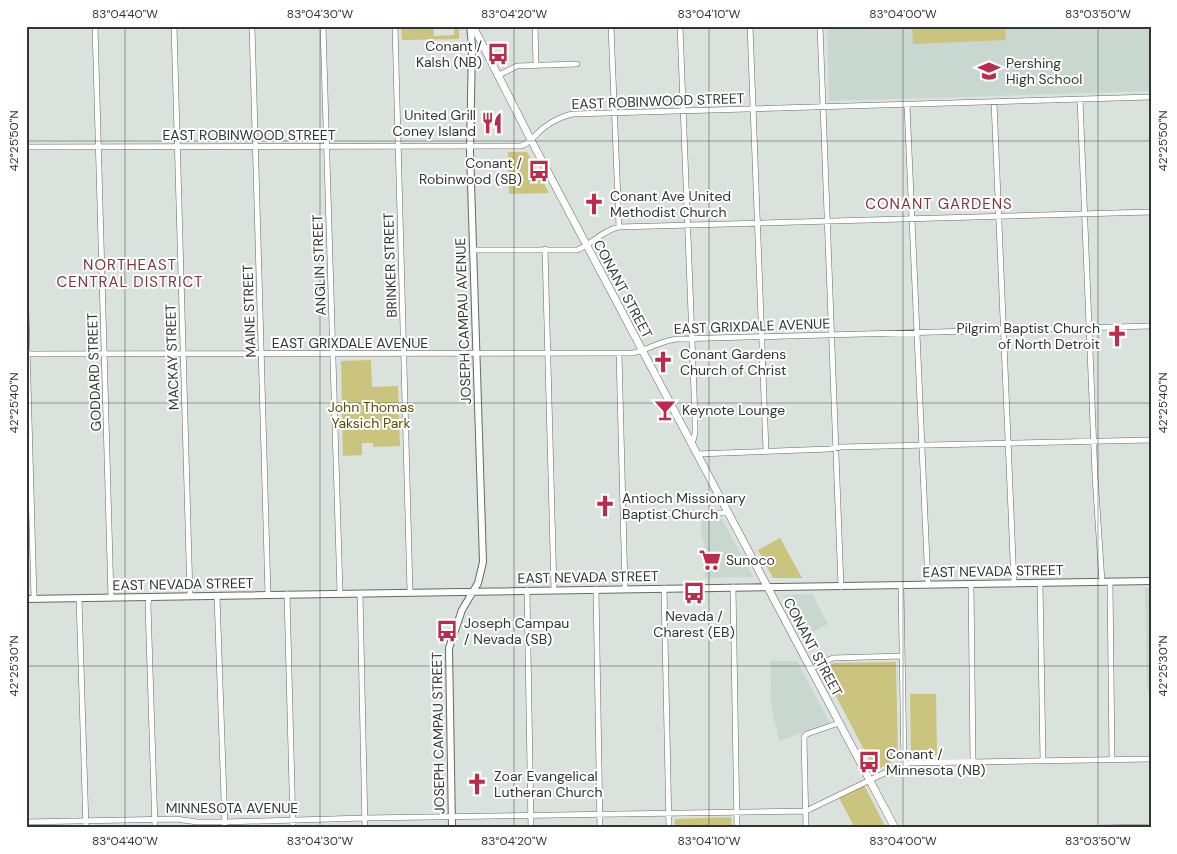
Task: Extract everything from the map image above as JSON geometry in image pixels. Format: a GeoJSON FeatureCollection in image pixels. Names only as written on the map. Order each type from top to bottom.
{"type":"FeatureCollection","features":[{"type":"Feature","properties":{"kind":"main road","name":"CONANT STREET"},"geometry":{"type":"LineString","coordinates":[[471,26],[894,828]]}},
{"type":"Feature","properties":{"kind":"street","name":"GODDARD STREET"},"geometry":{"type":"LineString","coordinates":[[95,26],[111,598]]}},
{"type":"Feature","properties":{"kind":"street","name":"MACKAY STREET"},"geometry":{"type":"LineString","coordinates":[[174,26],[190,596]]}},
{"type":"Feature","properties":{"kind":"street","name":"MAINE STREET"},"geometry":{"type":"LineString","coordinates":[[252,26],[268,594]]}},
{"type":"Feature","properties":{"kind":"street","name":"ANGLIN STREET"},"geometry":{"type":"LineString","coordinates":[[323,26],[340,593]]}},
{"type":"Feature","properties":{"kind":"street","name":"BRINKER STREET"},"geometry":{"type":"LineString","coordinates":[[395,26],[410,592]]}},
{"type":"Feature","properties":{"kind":"street","name":"JOSEPH CAMPAU AVENUE"},"geometry":{"type":"LineString","coordinates":[[462,610],[474,591],[482,571],[483,562],[470,146],[471,26]]}},
{"type":"Feature","properties":{"kind":"street"},"geometry":{"type":"LineString","coordinates":[[535,26],[536,65]]}},
{"type":"Feature","properties":{"kind":"street"},"geometry":{"type":"LineString","coordinates":[[611,26],[619,227]]}},
{"type":"Feature","properties":{"kind":"street"},"geometry":{"type":"LineString","coordinates":[[680,26],[695,432],[692,445]]}},
{"type":"Feature","properties":{"kind":"street"},"geometry":{"type":"LineString","coordinates":[[750,26],[766,451]]}},
{"type":"Feature","properties":{"kind":"street"},"geometry":{"type":"LineString","coordinates":[[820,26],[841,587]]}},
{"type":"Feature","properties":{"kind":"street"},"geometry":{"type":"LineString","coordinates":[[497,76],[517,66],[577,64]]}},
{"type":"Feature","properties":{"kind":"street","name":"EAST ROBINWOOD STREET"},"geometry":{"type":"LineString","coordinates":[[26,147],[521,146],[531,140],[538,132],[569,115],[1151,97]]}},
{"type":"Feature","properties":{"kind":"street"},"geometry":{"type":"LineString","coordinates":[[1080,99],[1102,582]]}},
{"type":"Feature","properties":{"kind":"street"},"geometry":{"type":"LineString","coordinates":[[994,102],[1014,584]]}},
{"type":"Feature","properties":{"kind":"street"},"geometry":{"type":"LineString","coordinates":[[907,104],[928,585]]}},
{"type":"Feature","properties":{"kind":"street"},"geometry":{"type":"LineString","coordinates":[[473,250],[577,250],[612,229],[619,227],[1151,212]]}},
{"type":"Feature","properties":{"kind":"street"},"geometry":{"type":"LineString","coordinates":[[545,249],[554,590]]}},
{"type":"Feature","properties":{"kind":"street"},"geometry":{"type":"LineString","coordinates":[[26,311],[34,598]]}},
{"type":"Feature","properties":{"kind":"street","name":"EAST GRIXDALE AVENUE"},"geometry":{"type":"LineString","coordinates":[[27,354],[633,353],[642,351],[665,340],[1151,326]]}},
{"type":"Feature","properties":{"kind":"street"},"geometry":{"type":"LineString","coordinates":[[619,353],[625,589]]}},
{"type":"Feature","properties":{"kind":"street"},"geometry":{"type":"LineString","coordinates":[[697,454],[922,445],[1151,440]]}},
{"type":"Feature","properties":{"kind":"street"},"geometry":{"type":"LineString","coordinates":[[623,514],[728,513]]}},
{"type":"Feature","properties":{"kind":"street","name":"EAST NEVADA STREET"},"geometry":{"type":"LineString","coordinates":[[26,598],[1151,581]]}},
{"type":"Feature","properties":{"kind":"street"},"geometry":{"type":"LineString","coordinates":[[1110,582],[1112,760]]}},
{"type":"Feature","properties":{"kind":"street"},"geometry":{"type":"LineString","coordinates":[[1040,583],[1043,761]]}},
{"type":"Feature","properties":{"kind":"street"},"geometry":{"type":"LineString","coordinates":[[970,584],[974,762]]}},
{"type":"Feature","properties":{"kind":"street"},"geometry":{"type":"LineString","coordinates":[[901,586],[904,764]]}},
{"type":"Feature","properties":{"kind":"street"},"geometry":{"type":"LineString","coordinates":[[733,587],[737,828]]}},
{"type":"Feature","properties":{"kind":"street"},"geometry":{"type":"LineString","coordinates":[[664,588],[669,828]]}},
{"type":"Feature","properties":{"kind":"street"},"geometry":{"type":"LineString","coordinates":[[596,589],[600,828]]}},
{"type":"Feature","properties":{"kind":"street"},"geometry":{"type":"LineString","coordinates":[[528,590],[531,828]]}},
{"type":"Feature","properties":{"kind":"street"},"geometry":{"type":"LineString","coordinates":[[360,593],[365,828]]}},
{"type":"Feature","properties":{"kind":"street"},"geometry":{"type":"LineString","coordinates":[[287,594],[294,828]]}},
{"type":"Feature","properties":{"kind":"street"},"geometry":{"type":"LineString","coordinates":[[217,596],[225,825]]}},
{"type":"Feature","properties":{"kind":"street"},"geometry":{"type":"LineString","coordinates":[[149,597],[155,828]]}},
{"type":"Feature","properties":{"kind":"street"},"geometry":{"type":"LineString","coordinates":[[79,598],[86,828]]}},
{"type":"Feature","properties":{"kind":"street","name":"JOSEPH CAMPAU STREET"},"geometry":{"type":"LineString","coordinates":[[452,828],[448,651],[462,610]]}},
{"type":"Feature","properties":{"kind":"street"},"geometry":{"type":"LineString","coordinates":[[810,669],[833,658],[902,656]]}},
{"type":"Feature","properties":{"kind":"street"},"geometry":{"type":"LineString","coordinates":[[807,826],[804,737],[807,734],[839,723]]}},
{"type":"Feature","properties":{"kind":"street"},"geometry":{"type":"LineString","coordinates":[[806,810],[904,764],[1151,759]]}},
{"type":"Feature","properties":{"kind":"street","name":"MINNESOTA AVENUE"},"geometry":{"type":"LineString","coordinates":[[26,822],[176,819],[225,825],[293,820],[365,818],[806,810]]}},
{"type":"Feature","properties":{"kind":"street"},"geometry":{"type":"LineString","coordinates":[[1097,828],[1151,827]]}},
{"type":"Feature","properties":{"kind":"shaded area","name":"Pershing High School"},"geometry":{"type":"Polygon","coordinates":[[[827,26],[1150,26],[1151,91],[829,101],[827,26]]]}},
{"type":"Feature","properties":{"kind":"shaded area"},"geometry":{"type":"Polygon","coordinates":[[[701,519],[722,519],[753,577],[705,578],[701,519]]]}},
{"type":"Feature","properties":{"kind":"shaded area"},"geometry":{"type":"Polygon","coordinates":[[[1145,588],[1151,588],[1151,690],[1147,690],[1145,588]]]}},
{"type":"Feature","properties":{"kind":"shaded area"},"geometry":{"type":"Polygon","coordinates":[[[812,594],[828,624],[803,637],[783,595],[812,594]]]}},
{"type":"Feature","properties":{"kind":"shaded area"},"geometry":{"type":"Polygon","coordinates":[[[770,661],[797,661],[830,723],[779,741],[771,705],[770,661]]]}},
{"type":"Feature","properties":{"kind":"green space"},"geometry":{"type":"Polygon","coordinates":[[[401,26],[433,26],[434,36],[454,35],[454,26],[459,26],[459,39],[402,40],[401,26]]]}},
{"type":"Feature","properties":{"kind":"green space"},"geometry":{"type":"Polygon","coordinates":[[[912,26],[1005,26],[1006,40],[913,44],[912,26]]]}},
{"type":"Feature","properties":{"kind":"green space"},"geometry":{"type":"Polygon","coordinates":[[[508,152],[527,152],[549,193],[509,194],[508,152]]]}},
{"type":"Feature","properties":{"kind":"green space","name":"John Thomas Yaksich Park"},"geometry":{"type":"Polygon","coordinates":[[[371,360],[372,387],[398,386],[400,446],[373,447],[373,443],[362,443],[362,455],[343,456],[341,361],[371,360]]]}},
{"type":"Feature","properties":{"kind":"green space"},"geometry":{"type":"Polygon","coordinates":[[[780,538],[802,578],[773,578],[758,550],[780,538]]]}},
{"type":"Feature","properties":{"kind":"green space"},"geometry":{"type":"Polygon","coordinates":[[[896,662],[898,758],[875,771],[822,669],[834,663],[896,662]]]}},
{"type":"Feature","properties":{"kind":"green space"},"geometry":{"type":"Polygon","coordinates":[[[910,694],[936,694],[937,755],[911,756],[910,694]]]}},
{"type":"Feature","properties":{"kind":"green space"},"geometry":{"type":"Polygon","coordinates":[[[864,785],[886,828],[855,828],[839,798],[864,785]]]}},
{"type":"Feature","properties":{"kind":"green space"},"geometry":{"type":"Polygon","coordinates":[[[731,817],[732,828],[675,828],[675,819],[731,817]]]}},
{"type":"Feature","properties":{"kind":"place","name":"Conant / Kalsh (NB)"},"geometry":{"type":"Point","coordinates":[498,54]}},
{"type":"Feature","properties":{"kind":"place","name":"Pershing High School"},"geometry":{"type":"Point","coordinates":[989,71]}},
{"type":"Feature","properties":{"kind":"place","name":"United Grill Coney Island"},"geometry":{"type":"Point","coordinates":[492,123]}},
{"type":"Feature","properties":{"kind":"place","name":"Conant / Robinwood (SB)"},"geometry":{"type":"Point","coordinates":[539,171]}},
{"type":"Feature","properties":{"kind":"place","name":"Conant Ave United Methodist Church"},"geometry":{"type":"Point","coordinates":[594,204]}},
{"type":"Feature","properties":{"kind":"place","name":"Pilgrim Baptist Church of North Detroit"},"geometry":{"type":"Point","coordinates":[1117,336]}},
{"type":"Feature","properties":{"kind":"place","name":"Conant Gardens Church of Christ"},"geometry":{"type":"Point","coordinates":[663,362]}},
{"type":"Feature","properties":{"kind":"place","name":"Keynote Lounge"},"geometry":{"type":"Point","coordinates":[665,410]}},
{"type":"Feature","properties":{"kind":"place","name":"Antioch Missionary Baptist Church"},"geometry":{"type":"Point","coordinates":[605,506]}},
{"type":"Feature","properties":{"kind":"place","name":"Sunoco"},"geometry":{"type":"Point","coordinates":[710,560]}},
{"type":"Feature","properties":{"kind":"place","name":"Nevada / Charest (EB)"},"geometry":{"type":"Point","coordinates":[694,593]}},
{"type":"Feature","properties":{"kind":"place","name":"Joseph Campau / Nevada (SB)"},"geometry":{"type":"Point","coordinates":[447,631]}},
{"type":"Feature","properties":{"kind":"place","name":"Conant / Minnesota (NB)"},"geometry":{"type":"Point","coordinates":[869,762]}},
{"type":"Feature","properties":{"kind":"place","name":"Zoar Evangelical Lutheran Church"},"geometry":{"type":"Point","coordinates":[477,784]}},
{"type":"Feature","properties":{"kind":"district","name":"CONANT GARDENS"},"geometry":{"type":"Point","coordinates":[939,204]}},
{"type":"Feature","properties":{"kind":"district","name":"NORTHEAST CENTRAL DISTRICT"},"geometry":{"type":"Point","coordinates":[130,274]}}]}
